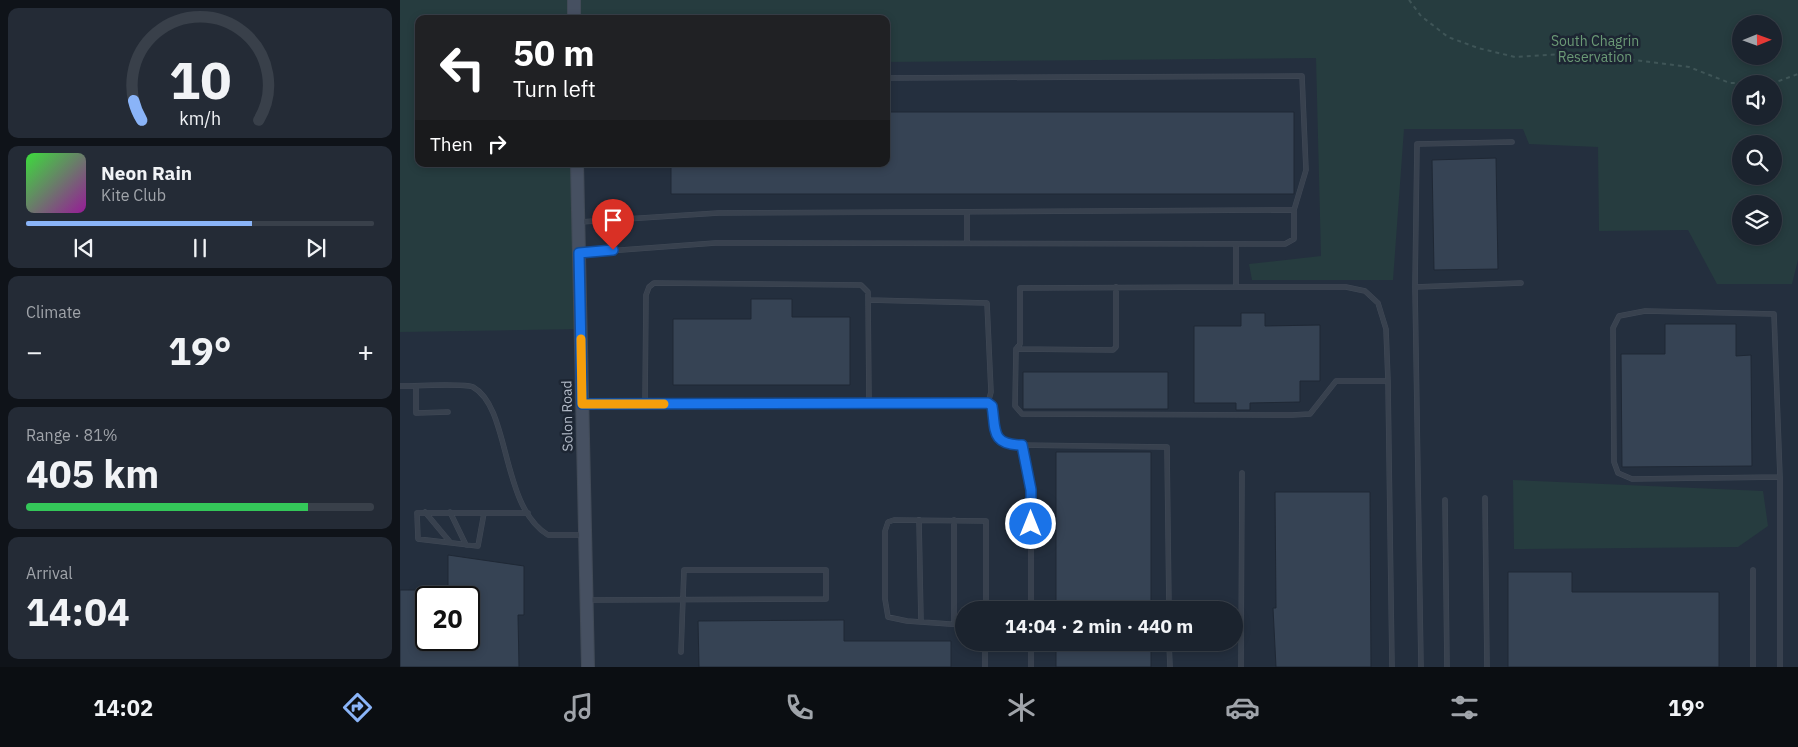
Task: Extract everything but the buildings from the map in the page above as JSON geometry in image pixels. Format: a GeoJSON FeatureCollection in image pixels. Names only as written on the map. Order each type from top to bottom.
{"type":"FeatureCollection","features":[{"type":"Feature","properties":{"kind":"street"},"geometry":{"type":"LineString","coordinates":[[574,0],[574,15]]}},
{"type":"Feature","properties":{"kind":"street","name":"Solon Road"},"geometry":{"type":"LineString","coordinates":[[577,167],[588,667]]}},
{"type":"Feature","properties":{"kind":"lane"},"geometry":{"type":"LineString","coordinates":[[579,253],[715,243],[1285,244],[1294,239],[1294,210],[1306,170],[1302,76],[890,78]]}},
{"type":"Feature","properties":{"kind":"lane"},"geometry":{"type":"LineString","coordinates":[[1421,667],[1415,287],[1417,144],[1512,142]]}},
{"type":"Feature","properties":{"kind":"lane"},"geometry":{"type":"LineString","coordinates":[[579,222],[718,213],[1294,210]]}},
{"type":"Feature","properties":{"kind":"lane"},"geometry":{"type":"LineString","coordinates":[[967,212],[967,243]]}},
{"type":"Feature","properties":{"kind":"lane"},"geometry":{"type":"LineString","coordinates":[[1236,244],[1236,287]]}},
{"type":"Feature","properties":{"kind":"lane"},"geometry":{"type":"LineString","coordinates":[[645,404],[646,295],[649,287],[654,283],[861,285],[868,292],[869,403]]}},
{"type":"Feature","properties":{"kind":"lane"},"geometry":{"type":"LineString","coordinates":[[1415,287],[1521,283]]}},
{"type":"Feature","properties":{"kind":"lane"},"geometry":{"type":"LineString","coordinates":[[1388,381],[1336,381],[1310,414],[1022,414],[1015,406],[1016,349],[1020,344],[1020,288],[1346,287],[1365,291],[1378,303],[1386,329],[1388,381],[1392,667]]}},
{"type":"Feature","properties":{"kind":"lane"},"geometry":{"type":"LineString","coordinates":[[1016,349],[1113,350],[1116,347],[1116,288]]}},
{"type":"Feature","properties":{"kind":"lane"},"geometry":{"type":"LineString","coordinates":[[868,300],[987,303],[991,392],[988,403]]}},
{"type":"Feature","properties":{"kind":"lane"},"geometry":{"type":"LineString","coordinates":[[1780,477],[1632,479],[1618,473],[1614,462],[1613,328],[1619,316],[1645,310],[1774,314],[1780,477],[1780,667]]}},
{"type":"Feature","properties":{"kind":"lane"},"geometry":{"type":"LineString","coordinates":[[400,386],[472,386],[484,396],[497,422],[509,470],[528,513],[548,534],[584,535]]}},
{"type":"Feature","properties":{"kind":"lane"},"geometry":{"type":"LineString","coordinates":[[416,386],[416,412],[448,412]]}},
{"type":"Feature","properties":{"kind":"lane"},"geometry":{"type":"LineString","coordinates":[[582,404],[988,403],[992,406],[994,430],[998,438],[1008,445],[1167,447],[1169,601]]}},
{"type":"Feature","properties":{"kind":"lane"},"geometry":{"type":"LineString","coordinates":[[1022,445],[1031,490],[1031,601]]}},
{"type":"Feature","properties":{"kind":"lane"},"geometry":{"type":"LineString","coordinates":[[1241,667],[1242,473]]}},
{"type":"Feature","properties":{"kind":"lane"},"geometry":{"type":"LineString","coordinates":[[1485,498],[1487,667]]}},
{"type":"Feature","properties":{"kind":"lane"},"geometry":{"type":"LineString","coordinates":[[1445,500],[1447,667]]}},
{"type":"Feature","properties":{"kind":"lane"},"geometry":{"type":"LineString","coordinates":[[484,513],[478,546],[418,538],[418,512],[528,513]]}},
{"type":"Feature","properties":{"kind":"lane"},"geometry":{"type":"LineString","coordinates":[[425,512],[450,542]]}},
{"type":"Feature","properties":{"kind":"lane"},"geometry":{"type":"LineString","coordinates":[[450,512],[466,544]]}},
{"type":"Feature","properties":{"kind":"lane"},"geometry":{"type":"LineString","coordinates":[[954,520],[954,624],[888,617],[885,599],[885,531],[888,522],[894,520],[954,520],[986,522],[986,601]]}},
{"type":"Feature","properties":{"kind":"lane"},"geometry":{"type":"LineString","coordinates":[[919,520],[921,622]]}},
{"type":"Feature","properties":{"kind":"lane"},"geometry":{"type":"LineString","coordinates":[[586,600],[682,600],[826,599],[826,570],[684,570],[682,600],[681,652]]}},
{"type":"Feature","properties":{"kind":"lane"},"geometry":{"type":"LineString","coordinates":[[1752,570],[1753,667]]}},
{"type":"Feature","properties":{"kind":"lane"},"geometry":{"type":"LineString","coordinates":[[985,651],[985,667]]}},
{"type":"Feature","properties":{"kind":"lane"},"geometry":{"type":"LineString","coordinates":[[1031,651],[1031,667]]}},
{"type":"Feature","properties":{"kind":"lane"},"geometry":{"type":"LineString","coordinates":[[1169,651],[1170,667]]}},
{"type":"Feature","properties":{"kind":"path"},"geometry":{"type":"LineString","coordinates":[[1409,0],[1421,16],[1448,37],[1478,48],[1515,57],[1581,53],[1689,68],[1730,83],[1776,82],[1798,74]]}},
{"type":"Feature","properties":{"kind":"green space","name":"South Chagrin Reservation"},"geometry":{"type":"Polygon","coordinates":[[[400,0],[1798,0],[1798,260],[1792,284],[1717,284],[1688,230],[1599,231],[1598,147],[1529,144],[1523,129],[1404,129],[1393,280],[1252,280],[1249,264],[1321,256],[1316,58],[890,62],[890,15],[415,15],[415,167],[577,167],[581,329],[400,332],[400,0]]]}},
{"type":"Feature","properties":{"kind":"green space"},"geometry":{"type":"Polygon","coordinates":[[[1513,480],[1763,491],[1768,526],[1738,547],[1514,549],[1513,480]]]}},
{"type":"Feature","properties":{"kind":"slow traffic"},"geometry":{"type":"LineString","coordinates":[[581,339],[582,404],[664,404]]}},
{"type":"Feature","properties":{"kind":"route"},"geometry":{"type":"LineString","coordinates":[[613,250],[579,253],[582,404],[988,403],[992,406],[994,430],[998,438],[1008,445],[1022,445],[1031,490],[1031,524]]}}]}
